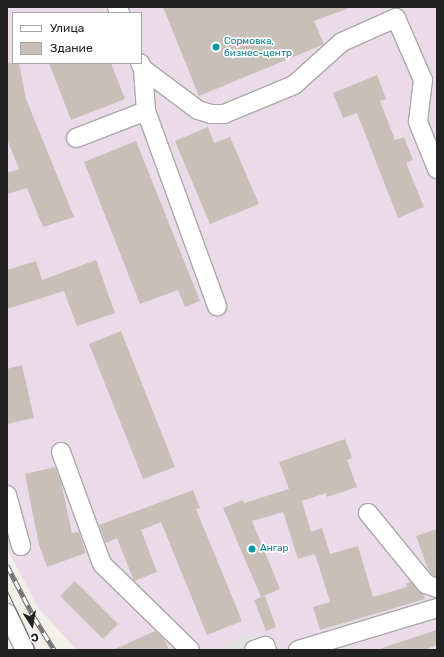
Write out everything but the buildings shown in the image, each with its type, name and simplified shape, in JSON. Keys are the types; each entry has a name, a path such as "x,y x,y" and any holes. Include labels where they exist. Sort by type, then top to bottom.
{"street":[{"path":"141,66 198,110 211,114 224,114 294,85 342,42 396,18 423,80 418,122 437,169"},
{"path":"141,66 146,111 218,306"},
{"path":"76,138 146,111"},
{"path":"61,452 102,564 190,650"},
{"path":"7,495 21,546"},
{"path":"368,513 426,584 437,588"},
{"path":"298,650 437,608"},
{"path":"7,613 25,650"},
{"path":"254,650 265,646 267,650"}],"shaded area":[{"path":"7,7 437,7 437,650 77,650 38,608 7,548"},
{"path":"250,634 258,650 217,650"}],"tram line":[{"path":"7,591 35,650"}],"railway":[{"path":"7,565 34,617 55,650"}],"place":[{"name":"Сормовка, бизнес-центр","path":"216,47"},
{"name":"Ангар","path":"252,549"}]}
